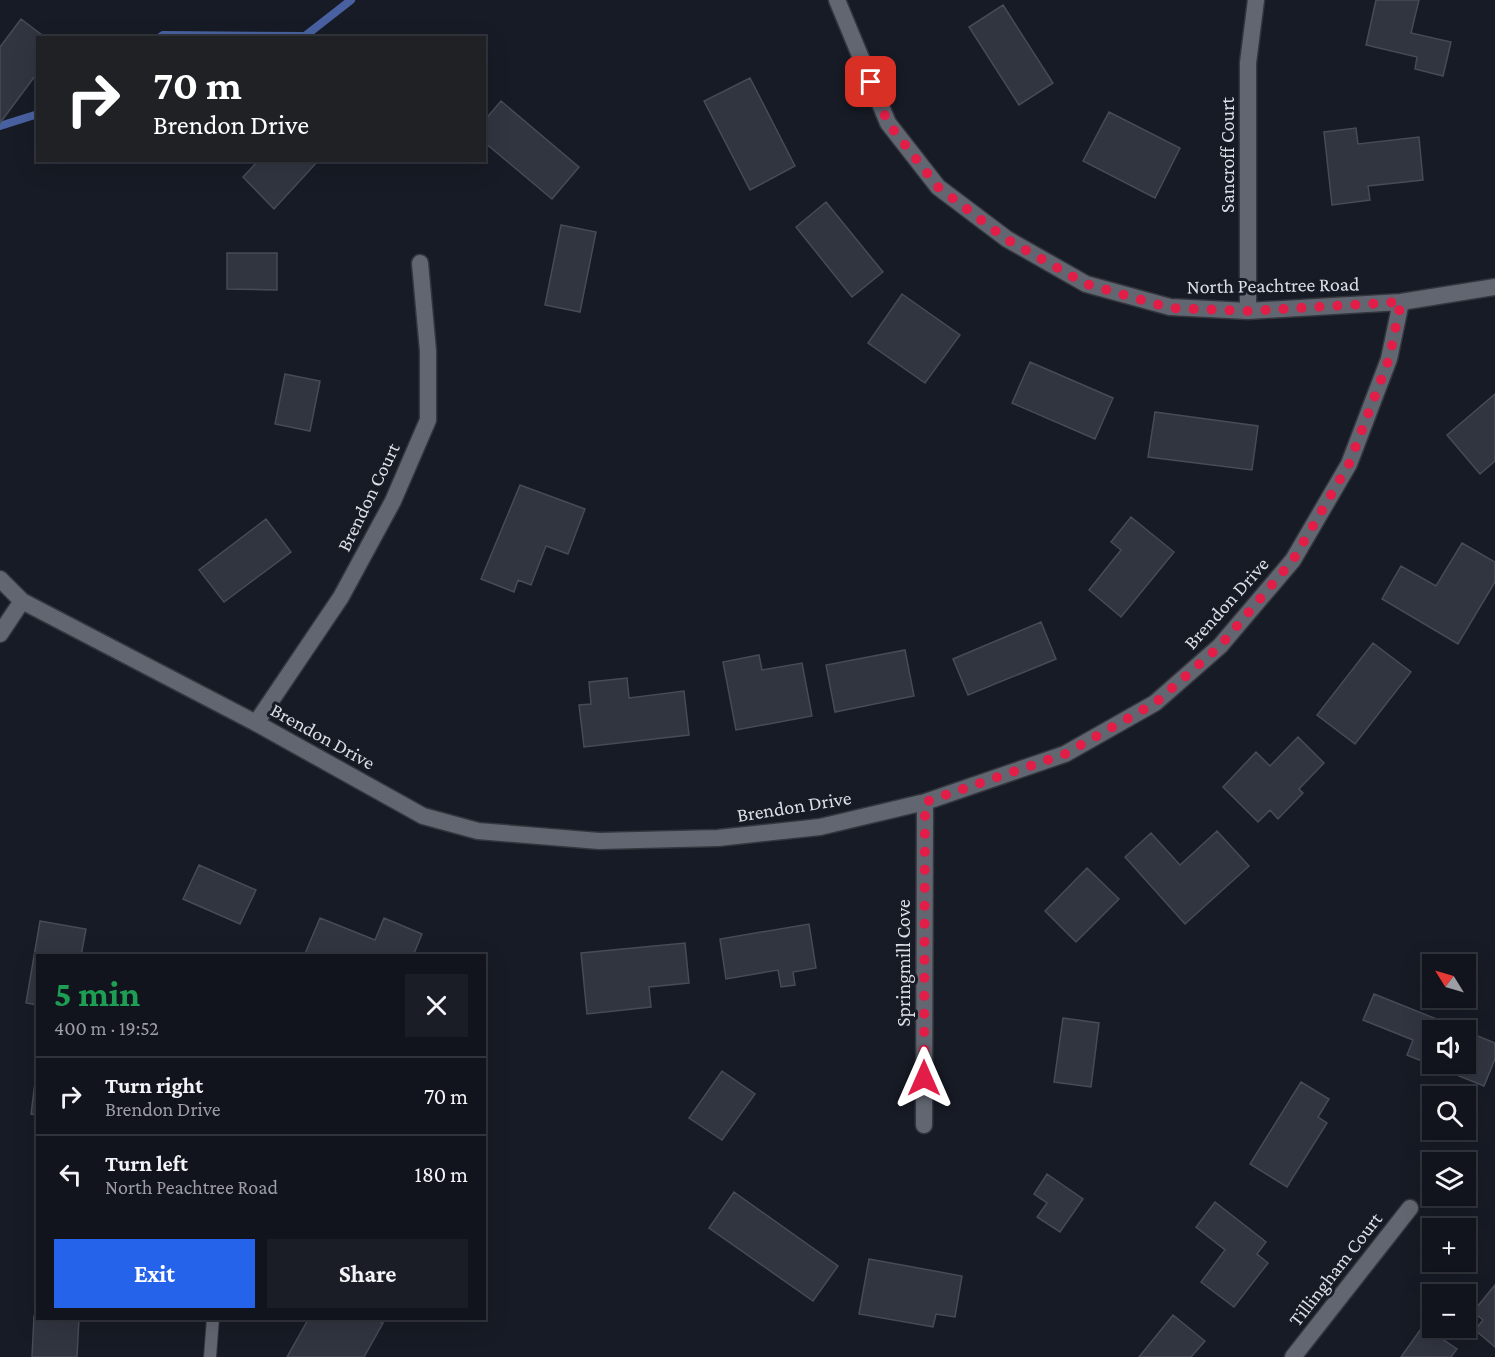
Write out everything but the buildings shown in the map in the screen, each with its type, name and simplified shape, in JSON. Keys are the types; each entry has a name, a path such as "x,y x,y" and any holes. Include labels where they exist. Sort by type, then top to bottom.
{"street":[{"name":"North Peachtree Road","path":"837,0 888,123 938,187 1006,239 1086,284 1170,308 1248,311 1401,302 1495,287"},
{"name":"Sancroff Court","path":"1248,311 1248,63 1256,0"},
{"name":"Brendon Court","path":"256,723 341,597 393,501 428,420 428,351 420,263"},
{"name":"Brendon Drive","path":"0,579 22,601 256,723 423,816 478,831 599,841 718,838 820,827 925,802 1065,754 1155,703 1220,646 1293,560 1349,464 1389,359 1401,302"},
{"path":"0,634 22,601"},
{"name":"Springmill Cove","path":"924,1125 925,802"},
{"name":"Tillingham Court","path":"1293,1357 1410,1208"}],"lane":[{"path":"210,1357 213,1320"}],"waterway":[{"path":"305,36 351,0"},
{"path":"162,36 305,36"},
{"path":"0,126 36,115"}],"route":[{"path":"871,82 888,123 938,187 1006,239 1086,284 1170,308 1248,311 1401,302 1389,359 1349,464 1293,560 1220,646 1155,703 1065,754 925,802 924,1078"}]}
